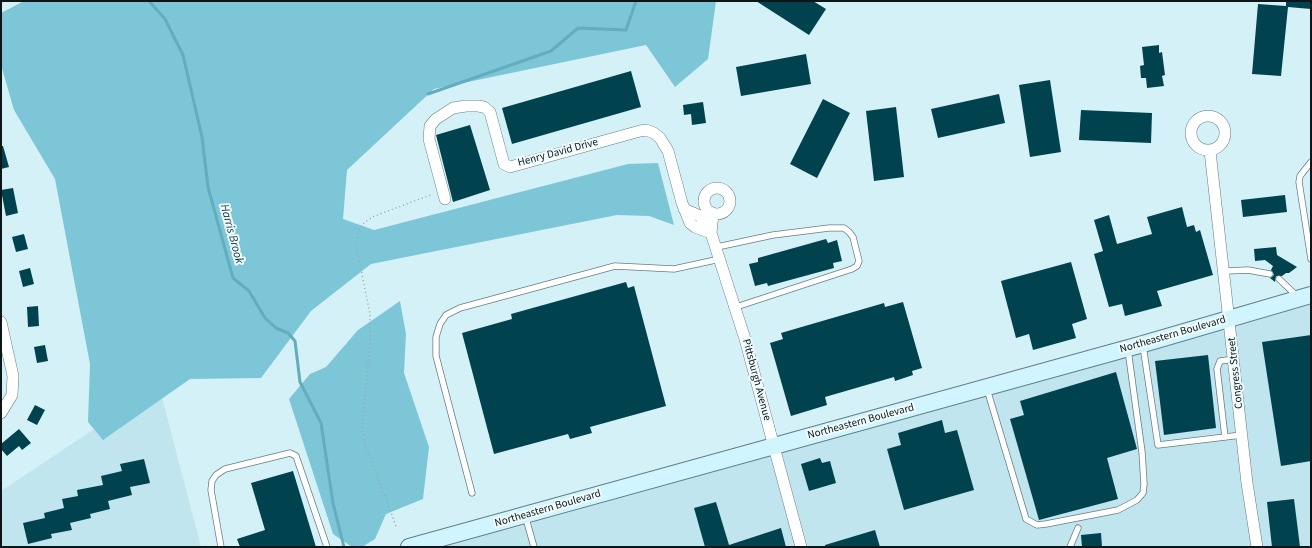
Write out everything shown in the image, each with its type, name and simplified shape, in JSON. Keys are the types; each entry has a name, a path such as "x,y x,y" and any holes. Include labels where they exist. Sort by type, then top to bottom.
{"street":[{"name":"Henry David Drive","path":"445,199 429,139 430,126 443,113 453,108 478,106 484,107 490,112 504,164 510,167 640,131 646,130 654,133 660,138 668,151 684,209 690,223 695,227 711,233"},
{"name":"Congress Street","path":"1210,151 1235,359 1242,435 1257,547"},
{"path":"711,233 713,214"},
{"name":"Pittsburgh Avenue","path":"711,233 717,246 736,307 801,547"},
{"name":"Northeastern Boulevard","path":"410,547 1143,344 1305,296"},
{"path":"1,322 13,376 12,396 1,413"}],"lane":[{"path":"1311,162 1300,176 1299,182 1311,259"},
{"path":"717,246 774,235 829,228 844,228 852,237 859,261 857,266 852,269 736,307"},
{"path":"472,493 436,356 436,337 440,324 446,315 460,308 615,266 674,269 721,258"},
{"path":"1225,271 1248,270 1270,274"},
{"path":"1279,279 1305,296"},
{"path":"1143,344 1158,445 1242,435"},
{"path":"987,387 1026,519 1037,525 1118,510 1138,500 1143,493 1144,484 1142,452 1127,348"},
{"path":"1226,437 1217,369 1220,361 1235,359"},
{"path":"220,546 211,490 212,481 216,475 225,469 290,453 296,456 327,547"},
{"path":"525,515 534,547"},
{"path":"1070,547 1078,528"}],"path":[{"path":"396,526 364,441 362,428 370,346 370,314 356,245 359,229 368,220 428,197 442,188"}],"shaded area":[{"path":"24,1 716,1 708,59 675,87 646,45 434,89 347,170 343,219 374,230 628,164 658,163 674,225 649,216 617,215 371,264 311,311 261,378 190,379 103,440 88,422 90,364 55,179 14,110 1,65 1,13"},
{"path":"400,301 406,334 404,373 429,447 423,499 386,514 375,539 362,547 352,547 333,534 289,399 310,374 326,367 358,330"},
{"path":"1311,304 1311,547 435,547 481,534 506,530"},
{"path":"159,386 201,547 1,547 1,491"}],"building":[{"path":"756,1 813,1 826,9 809,35"},
{"path":"1286,1 1311,1 1311,9 1288,7 1281,76 1252,74 1258,4 1286,6"},
{"path":"1159,45 1159,53 1162,52 1165,75 1162,76 1164,86 1147,88 1146,78 1141,78 1140,66 1144,65 1142,47"},
{"path":"806,54 811,84 741,96 736,67"},
{"path":"631,71 641,107 512,144 502,108"},
{"path":"1050,80 1061,152 1030,157 1019,85"},
{"path":"999,94 1005,123 938,138 931,109"},
{"path":"823,99 850,113 817,178 790,164"},
{"path":"703,102 706,123 692,125 691,114 684,115 683,105"},
{"path":"896,107 904,177 874,181 866,111"},
{"path":"1081,110 1152,113 1151,143 1079,140"},
{"path":"470,125 490,190 453,202 436,135"},
{"path":"1,146 3,146 9,167 1,169"},
{"path":"13,188 18,213 6,216 1,190"},
{"path":"1285,195 1287,212 1243,217 1241,200"},
{"path":"1182,207 1187,227 1194,225 1196,232 1200,230 1213,275 1157,291 1162,306 1125,316 1122,304 1109,307 1094,254 1103,251 1094,220 1109,215 1117,244 1152,234 1147,217"},
{"path":"24,234 28,249 16,252 12,237"},
{"path":"826,239 828,243 837,240 842,261 833,263 834,268 768,286 767,283 755,286 749,264 758,262 758,258"},
{"path":"1276,247 1277,255 1297,267 1282,276 1276,276 1275,282 1270,278 1274,275 1271,270 1273,266 1265,260 1255,261 1254,249"},
{"path":"1071,262 1087,319 1072,324 1076,338 1033,350 1029,334 1016,338 1001,281"},
{"path":"30,268 34,284 23,287 19,271"},
{"path":"626,282 628,288 634,286 666,406 590,427 592,433 570,439 568,434 494,454 462,333 512,319 511,314"},
{"path":"903,302 922,368 912,371 913,375 895,381 894,377 825,397 827,405 791,416 770,343 783,339 781,333 884,303 885,307"},
{"path":"38,306 39,326 28,327 27,307"},
{"path":"1311,335 1311,461 1281,466 1262,342"},
{"path":"45,345 48,361 37,363 34,347"},
{"path":"1208,355 1216,428 1164,435 1155,361"},
{"path":"1116,372 1137,449 1107,458 1118,499 1039,520 1010,419 1024,415 1020,401"},
{"path":"35,405 45,410 37,425 27,420"},
{"path":"942,420 945,433 957,430 974,490 904,510 887,449 901,445 898,433"},
{"path":"19,429 31,443 22,450 19,446 7,456 1,449 1,444"},
{"path":"820,458 822,463 830,461 836,483 809,491 801,464"},
{"path":"144,459 150,483 130,487 132,495 108,501 110,509 90,514 91,518 70,523 72,530 51,534 52,538 28,544 23,523 45,518 44,513 64,508 62,499 78,496 77,490 103,485 101,476 122,471 120,464"},
{"path":"293,471 316,547 240,547 237,539 265,530 251,483"},
{"path":"1294,499 1300,547 1272,547 1267,502"},
{"path":"716,502 729,545 781,528 786,547 705,547 694,508"},
{"path":"875,530 880,547 825,547 825,545"},
{"path":"1101,533 1102,547 1082,547 1081,535"}],"waterway":[{"name":"Harris Brook","path":"149,1 165,19 183,55 202,137 208,187 233,278 249,291 265,318 276,328 288,333 295,341 300,382 321,423 333,503 344,547"},
{"path":"428,94 551,51 578,28 626,30 636,1"}]}
